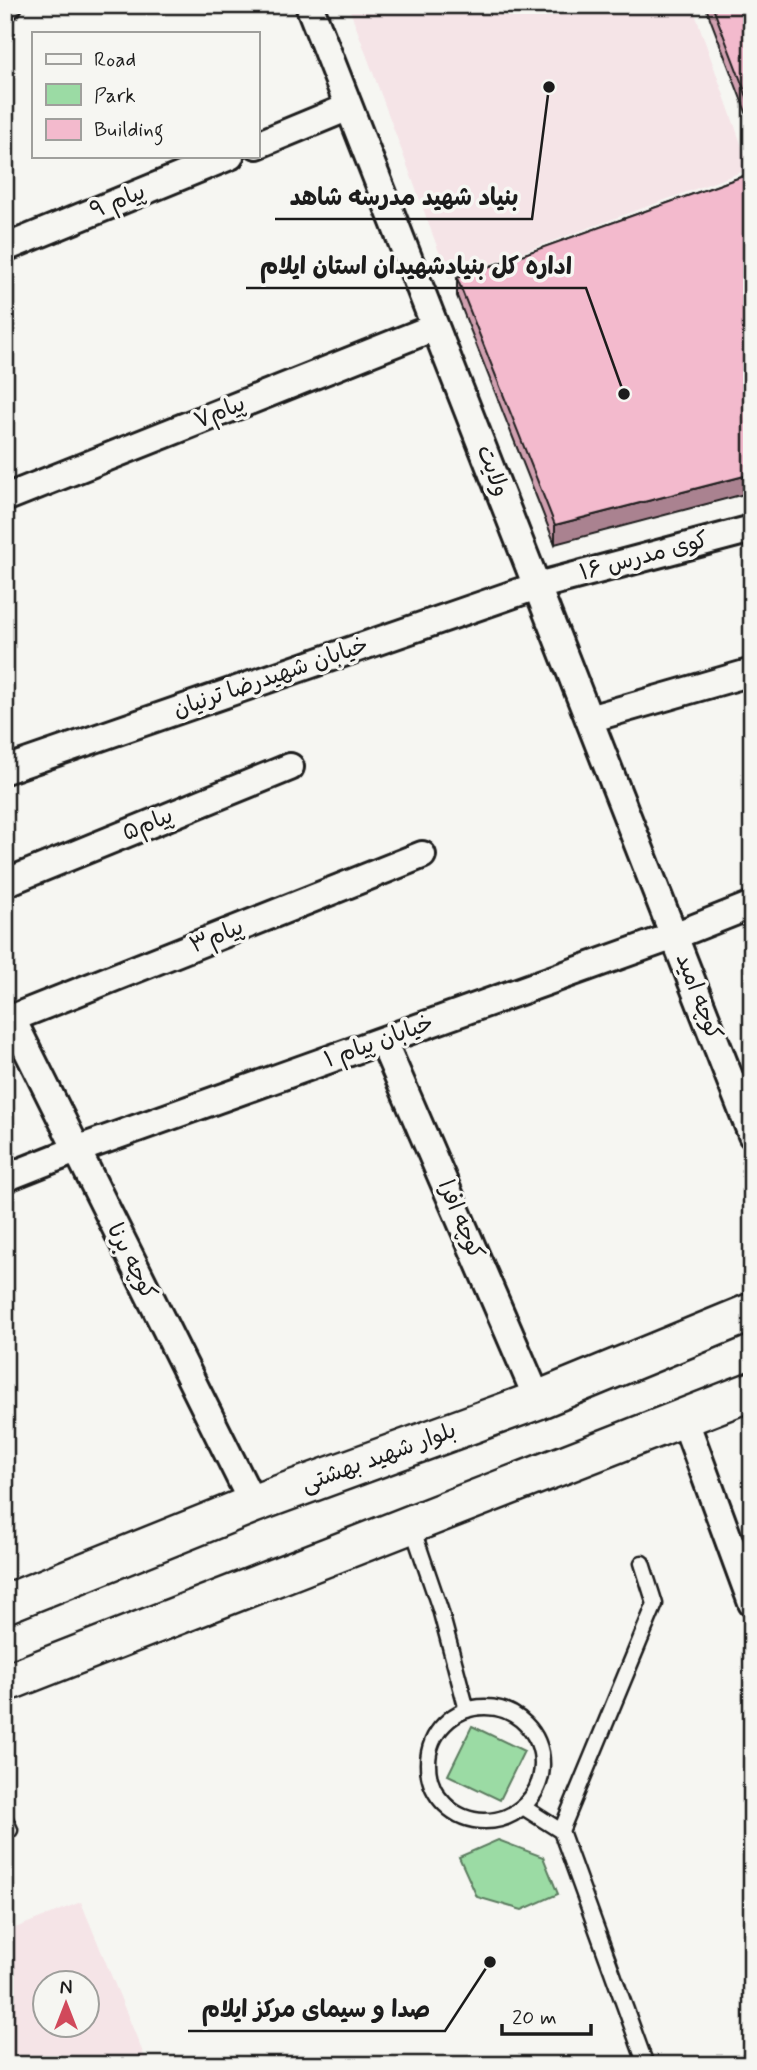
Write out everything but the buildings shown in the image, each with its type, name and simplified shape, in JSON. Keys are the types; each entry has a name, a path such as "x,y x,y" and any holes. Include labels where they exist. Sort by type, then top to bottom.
{"main road":[{"name":"بلوار شهید بهشتی","path":"5,1604 253,1504 538,1400 752,1312"},
{"path":"5,1683 752,1391"}],"street":[{"name":"ولایت","path":"309,5 674,936"},
{"path":"259,144 349,107"},
{"name":"پیام ۹","path":"5,248 225,158"},
{"name":"پیام۷","path":"5,498 435,327"},
{"name":"کوی مدرس ۱۶","path":"537,586 752,529"},
{"name":"خیابان شهیدرضا ترنیان","path":"5,770 537,586"},
{"path":"589,719 752,672"},
{"name":"پیام۵","path":"5,883 290,767"},
{"name":"پیام۳","path":"8,1020 422,855"},
{"name":"خیابان پیام ۱","path":"5,1178 76,1150 674,936 752,905"},
{"name":"کوچه امید","path":"674,936 752,1135"},
{"name":"کوچه برنا","path":"8,1020 253,1504"},
{"name":"کوچه افرا","path":"383,1041 538,1400"},
{"path":"684,1418 752,1603"}],"lane":[{"path":"410,1523 440,1609 467,1710"},
{"path":"561,1831 655,1604 642,1563"},
{"path":"486,1706 506,1710 523,1720 536,1735 542,1754 542,1773 536,1791 523,1807 507,1817 487,1821 453,1811 440,1798 431,1782 428,1765 430,1747 438,1731 451,1718 467,1710 486,1706"},
{"path":"523,1807 561,1831 646,2065"},
{"path":"5,1819 10,1830 5,1832"}],"shaded area":[{"path":"348,5 692,5 750,169 449,279"},
{"path":"81,1902 148,2065 5,2065 5,1932"}],"green space":[{"path":"472,1726 524,1751 500,1800 448,1775"},
{"path":"498,1840 543,1857 558,1894 522,1910 477,1897 459,1857"}],"place":[{"name":"بنیاد شهید مدرسه شاهد","path":"549,87"},
{"name":"اداره کل بنیادشهیدان استان ایلام","path":"624,394"},
{"name":"صدا و سیمای مرکز ایلام","path":"490,1962"}]}
